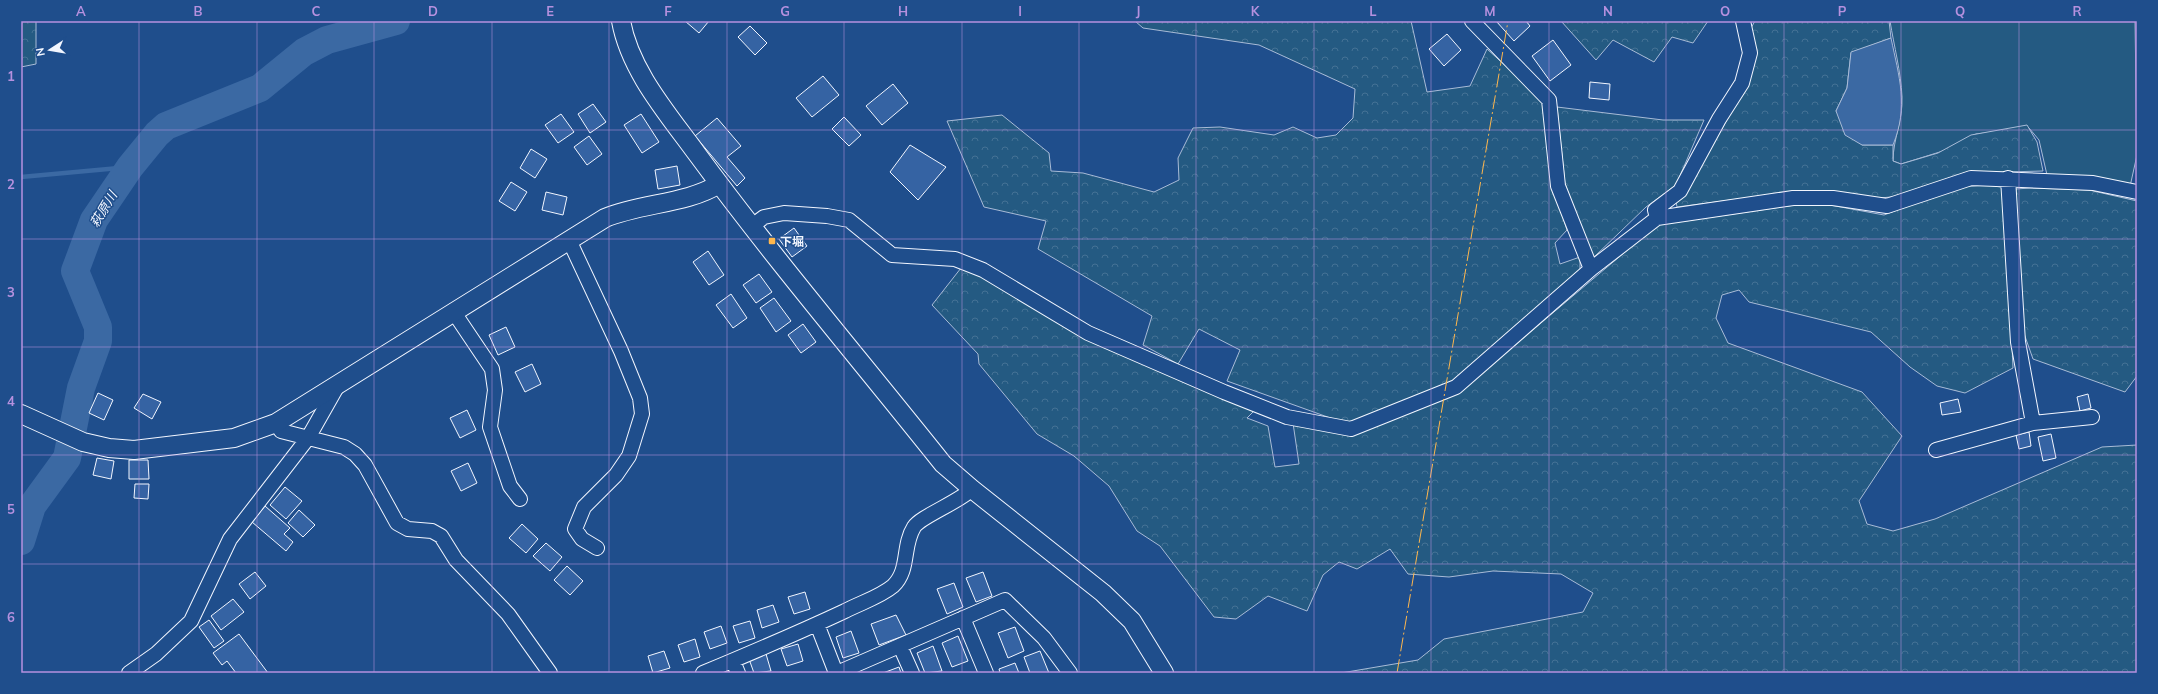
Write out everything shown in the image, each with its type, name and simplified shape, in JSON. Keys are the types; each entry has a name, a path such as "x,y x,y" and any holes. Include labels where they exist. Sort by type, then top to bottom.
{"street":[{"path":"1472,21 1549,100 1558,186 1591,270"},
{"path":"1658,218 1655,210 1680,191 1719,119 1742,83 1750,53 1745,22"},
{"path":"626,24 624,36 642,74 661,104 719,184 943,464 972,489 1104,593 1132,621 1164,673"},
{"path":"752,226 764,217 784,213 827,216 849,220 892,255 955,259 982,270 1088,334 1287,417 1351,429 1456,387 1591,270 1658,218 1793,198 1833,198 1887,206 1971,178 2008,178 2093,183 2137,192"},
{"path":"2008,178 2018,342 2033,423"},
{"path":"21,414 60,433 83,442 109,448 134,450 234,438 276,423 453,311 605,218 625,210 706,192 719,184"},
{"path":"569,240 621,351 640,398 642,414 629,456 616,475 584,507 576,529 582,540 597,548"},
{"path":"453,311 492,369 495,390 490,427 510,486 520,499"},
{"path":"129,673 156,654 191,621 230,539 308,438 340,383"},
{"path":"1936,450 2033,423 2092,417"},
{"path":"276,423 281,431 344,447 355,454 364,465 397,523 408,529 432,531 441,536 456,560 508,614 550,673"},
{"path":"703,673 735,667 816,624 880,594 894,585 905,567 907,541 915,525 964,497 972,489"},
{"path":"816,624 837,673 1005,600 1044,638 1070,673"},
{"path":"963,618 986,673"},
{"path":"900,646 912,673"}],"green space":[{"path":"21,21 36,21 36,64 21,67"},
{"path":"1135,21 1411,21 1427,92 1470,86 1487,49 1545,101 1554,189 1567,230 1555,243 1560,264 1580,257 1580,277 1453,383 1350,425 1227,381 1240,350 1199,329 1178,364 1143,345 1152,316 1038,249 1046,221 984,207 947,121 1002,115 1049,153 1051,171 1083,173 1154,192 1179,180 1178,158 1193,128 1220,127 1274,135 1293,127 1317,138 1336,135 1353,118 1355,89 1259,45 1143,28"},
{"path":"1561,21 1708,21 1693,43 1672,37 1654,62 1613,40 1596,60"},
{"path":"1755,21 1889,21 1891,38 1851,53 1847,88 1836,111 1862,145 1893,145 1893,161 1901,164 1938,153 1971,135 2027,125 2037,142 2043,171 1968,173 1901,196 1880,198 1784,193 1677,207 1676,201 1691,184 1747,84 1751,28"},
{"path":"1890,21 2135,21 2137,155 2129,191 2047,175 2039,140 2029,128 1976,134 1943,151 1901,164 1893,161 1893,153 1901,114 1902,97 1899,69"},
{"path":"1557,107 1663,120 1704,120 1676,185 1646,207 1593,258 1565,184"},
{"path":"1988,185 2001,187 2006,207 2013,368 1965,393 1937,386 1910,367 1871,332 1749,302 1739,290 1722,295 1716,318 1728,343 1862,392 1902,436 1859,501 1867,524 1893,531 1935,519 2102,447 2137,445 2137,673 1341,673 1418,660 1444,639 1583,612 1593,593 1561,574 1493,571 1449,577 1408,574 1390,549 1357,569 1339,562 1323,575 1307,611 1268,596 1236,619 1214,617 1160,546 1137,531 1109,486 1074,456 1037,434 979,364 978,354 932,305 961,268 986,278 1073,332 1254,411 1247,418 1268,426 1275,467 1299,464 1293,423 1350,435 1459,392 1657,225 1802,204 1830,205 1884,215 1958,187"},
{"path":"2016,189 2089,190 2137,201 2137,376 2125,392 2033,359 2021,325 2014,210"}],"shaded area":[{"path":"1891,38 1897,66 1902,104 1898,131 1893,145 1862,145 1845,135 1836,111 1847,88 1851,52"}],"building":[{"path":"685,21 709,21 699,33"},
{"path":"1496,21 1526,21 1530,26 1514,41"},
{"path":"750,26 767,43 755,55 738,37"},
{"path":"1447,34 1461,50 1444,66 1429,49"},
{"path":"1553,40 1571,65 1550,81 1532,56"},
{"path":"823,76 839,95 812,117 796,98"},
{"path":"1590,82 1610,84 1609,100 1589,98"},
{"path":"893,84 908,103 882,125 866,106"},
{"path":"593,104 606,122 590,133 578,114"},
{"path":"561,114 574,132 558,143 545,125"},
{"path":"641,114 659,142 642,153 624,125"},
{"path":"844,117 861,135 849,146 832,129"},
{"path":"717,118 741,146 727,157 745,178 737,186 695,136"},
{"path":"589,136 602,154 587,165 574,147"},
{"path":"910,145 946,167 918,200 890,172"},
{"path":"531,149 547,159 535,178 520,168"},
{"path":"677,166 680,185 658,189 655,170"},
{"path":"511,182 527,192 515,211 499,201"},
{"path":"546,192 567,197 563,215 542,210"},
{"path":"794,228 807,246 792,257 779,239"},
{"path":"708,251 724,275 709,285 693,262"},
{"path":"759,274 772,292 756,303 743,285"},
{"path":"731,294 747,318 733,328 716,305"},
{"path":"774,298 791,321 776,332 760,308"},
{"path":"803,324 816,342 801,353 788,335"},
{"path":"506,327 515,347 498,355 489,335"},
{"path":"532,364 541,384 525,392 515,372"},
{"path":"98,393 113,400 104,420 89,413"},
{"path":"143,394 161,402 152,419 134,408"},
{"path":"2088,394 2091,408 2080,411 2077,397"},
{"path":"1958,399 1961,412 1942,415 1940,403"},
{"path":"467,410 476,430 460,438 450,418"},
{"path":"2029,432 2031,446 2019,449 2016,435"},
{"path":"2051,434 2056,458 2043,461 2038,437"},
{"path":"97,458 114,461 111,479 93,475"},
{"path":"129,460 148,460 149,479 129,479"},
{"path":"468,463 477,483 461,491 451,471"},
{"path":"135,484 149,484 148,499 134,498"},
{"path":"285,487 302,501 286,519 270,505"},
{"path":"265,506 290,528 284,534 293,542 286,551 252,522"},
{"path":"299,510 315,525 303,537 288,523"},
{"path":"522,524 538,539 526,553 509,538"},
{"path":"546,543 562,557 550,571 533,556"},
{"path":"567,566 583,581 570,595 554,580"},
{"path":"255,572 266,586 250,599 239,584"},
{"path":"983,572 992,596 976,602 966,578"},
{"path":"954,583 963,607 947,614 937,589"},
{"path":"805,592 810,609 794,614 788,597"},
{"path":"233,599 244,612 221,630 211,616"},
{"path":"773,605 779,622 762,628 757,610"},
{"path":"896,615 906,635 879,645 871,624"},
{"path":"209,620 224,641 214,648 199,627"},
{"path":"750,621 755,638 739,643 733,626"},
{"path":"721,626 727,643 710,649 704,632"},
{"path":"1015,627 1024,651 1008,658 998,633"},
{"path":"851,631 859,653 843,658 836,637"},
{"path":"239,634 268,673 236,673 227,661 222,665 213,653"},
{"path":"958,636 968,661 952,667 942,643"},
{"path":"695,639 700,657 684,662 678,645"},
{"path":"798,644 803,661 787,666 781,649"},
{"path":"933,646 942,671 925,673 917,653"},
{"path":"664,651 670,668 653,673 648,656"},
{"path":"1040,651 1049,673 1030,673 1024,657"},
{"path":"766,654 771,671 754,673 749,659"},
{"path":"1015,663 1019,673 1000,673 999,669"},
{"path":"899,667 901,673 883,673"}],"waterway":[{"name":"萩原川","path":"21,541 32,506 67,458 81,388 98,341 98,327 75,271 94,220 130,167 157,134 166,126 260,88 304,52 327,40 396,21"},
{"path":"21,177 130,167"}],"power":[{"path":"1397,673 1508,21"}],"place":[{"name":"下堀","path":"772,241"}]}
